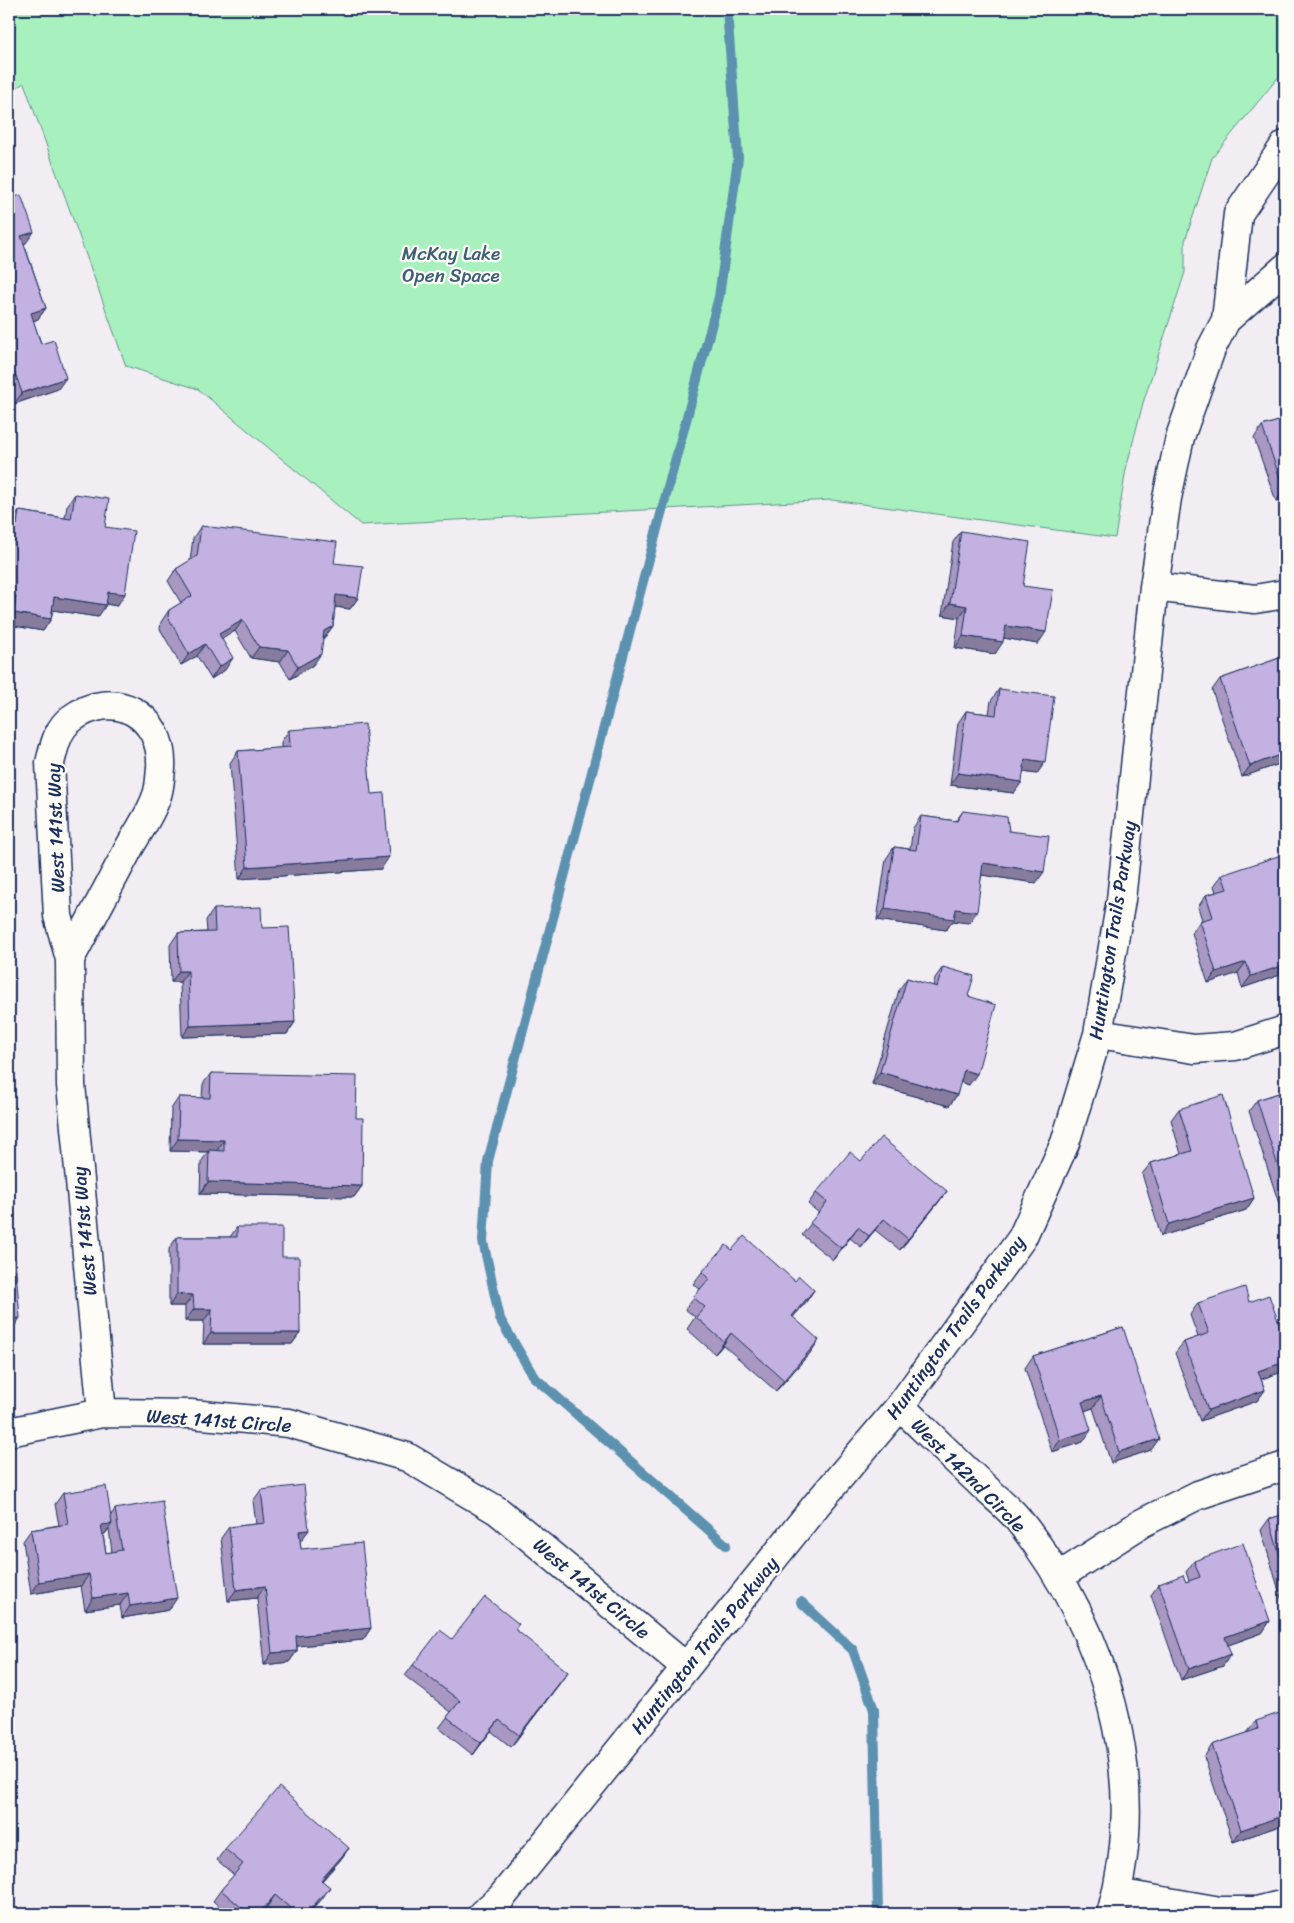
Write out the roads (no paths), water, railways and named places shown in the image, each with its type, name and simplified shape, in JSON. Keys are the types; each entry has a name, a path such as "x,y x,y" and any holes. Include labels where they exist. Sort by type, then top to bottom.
{"street":[{"name":"Huntington Trails Parkway","path":"492,1909 817,1504 900,1406 1022,1238 1065,1143 1098,1034 1120,900 1154,587 1166,498 1180,437 1211,349 1226,320 1238,214 1285,145"},
{"name":"Huntington Trails Parkway","path":"1226,320 1285,268"},
{"path":"1154,587 1255,599 1285,594"},
{"name":"West 141st Way","path":"70,959 156,798 161,765 157,743 151,726 138,713 127,707 100,705 70,719 56,739 50,763 58,916 70,959 71,1085 102,1413"},
{"path":"1098,1034 1194,1049 1235,1046 1285,1030"},
{"name":"West 142nd Circle","path":"900,1406 1016,1517 1058,1577 1085,1626 1106,1681 1122,1747 1126,1833 1114,1904"},
{"name":"West 141st Circle","path":"9,1432 102,1413 191,1414 289,1422 407,1458 498,1511 686,1667"},
{"path":"1058,1577 1142,1523 1198,1495 1285,1466"},
{"path":"1114,1904 1220,1911 1256,1911 1285,1904"}],"waterway":[{"path":"726,1545 534,1377 500,1319 483,1241 488,1161 719,297 738,158 727,9"},
{"path":"801,1602 853,1650 874,1710 878,1914"}],"park label":[{"name":"McKay Lake Open Space","path":"451,264"}]}
